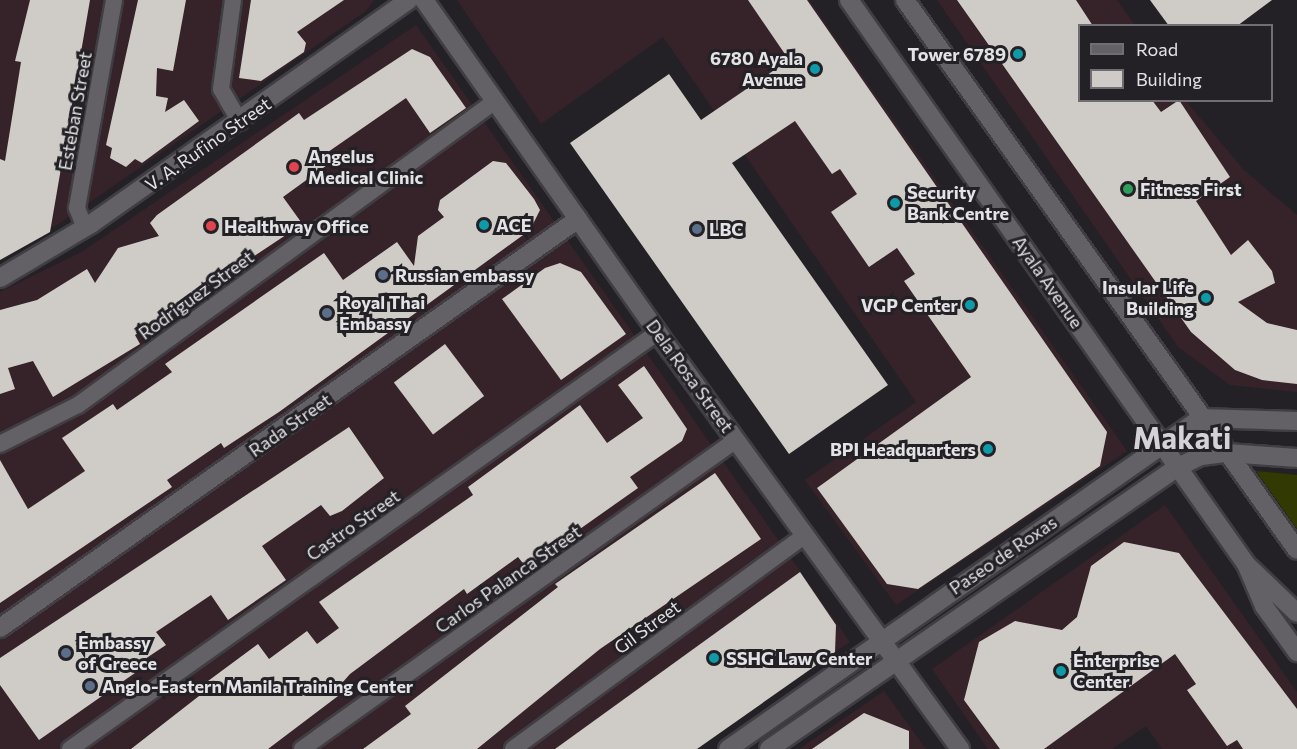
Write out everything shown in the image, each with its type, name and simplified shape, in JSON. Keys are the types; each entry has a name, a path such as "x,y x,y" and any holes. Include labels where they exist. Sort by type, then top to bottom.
{"main road":[{"name":"V. A. Rufino Street","path":"0,278 85,228 240,122 409,0"},
{"name":"Dela Rosa Street","path":"424,0 658,332 960,749"},
{"name":"Ayala Avenue","path":"849,0 1246,564 1297,613"},
{"path":"904,0 1297,550"},
{"name":"Rada Street","path":"0,628 578,219"},
{"name":"Paseo de Roxas","path":"728,749 1201,418"},
{"path":"1201,418 1297,421"},
{"name":"Paseo de Roxas","path":"769,749 1178,467 1201,456 1227,453 1297,458"},
{"name":"Ayala Avenue","path":"1246,564 1264,606 1297,652"}],"street":[{"name":"Esteban Street","path":"85,228 77,208 114,0"},
{"path":"233,0 221,89 240,122"},
{"name":"Rodriguez Street","path":"0,444 78,405 494,102"},
{"name":"Castro Street","path":"70,749 658,332"},
{"name":"Carlos Palanca Street","path":"302,749 736,440"},
{"name":"Gil Street","path":"513,749 804,536"}],"shaded area":[{"path":"0,0 374,0 366,11 57,225 0,251"},
{"path":"457,0 809,0 1127,451 896,605 805,480 916,402 663,37 541,124"},
{"path":"937,0 1117,0 1134,24 1078,24 1078,102 1187,102 1243,169 1297,215 1297,392 1230,385 1178,347"},
{"path":"416,25 850,642 688,749 0,749 0,292 83,251"},
{"path":"1165,505 1297,692 1297,749 1162,749 1146,726 1112,749 988,749 932,669"},
{"path":"884,691 926,749 799,749"}],"green space":[{"path":"1256,471 1297,475 1297,529"}],"building":[{"path":"30,0 90,0 50,232 0,260 0,159 5,161 21,62 15,61"},
{"path":"138,0 186,0 173,71 157,68 156,96 168,98 165,112 184,100 199,121 142,163 135,159 126,167 110,158 112,148 106,145"},
{"path":"251,0 344,0 297,32 306,43 304,52 261,81 239,78"},
{"path":"748,0 807,0 1107,432 1100,466 918,589 887,584 817,488 971,377 904,281 915,274 897,248 869,267 831,212 857,194 840,169 832,174 795,121 732,163 888,385 789,454 570,143 669,74 701,120 789,60"},
{"path":"957,0 1076,0 1092,24 1078,24 1078,102 1154,102 1161,112 1176,102 1180,102 1230,177 1196,201 1231,255 1248,240 1272,271 1275,283 1238,302 1267,323 1297,330 1297,384 1262,380 1235,370 1191,332"},
{"path":"1150,0 1272,0 1240,24 1168,24"},
{"path":"412,49 430,57 466,108 430,133 406,98 328,152 334,160 283,197 301,222 298,227 135,335 140,344 53,397 33,361 8,368 15,389 0,394 0,310 37,300 87,269 95,283 118,248 159,236 150,223 157,215 299,113 304,120"},
{"path":"493,161 506,163 540,210 530,230 279,412 224,448 221,443 167,480 172,487 0,603 0,460 28,509 85,471 62,438 113,404 117,410 172,372 165,364 324,253 343,280 397,242 414,266 418,236 444,217 438,210 440,200"},
{"path":"560,263 581,272 626,334 561,380 502,299 545,268"},
{"path":"445,344 484,396 433,434 394,383"},
{"path":"644,366 687,429 682,441 630,477 638,488 526,567 518,557 467,594 464,589 350,674 342,683 346,690 268,749 131,749 208,689 204,684 258,644 269,659 307,631 317,644 339,628 319,602 473,495 468,487 580,405 607,443 643,418 618,385"},
{"path":"349,427 384,478 342,511 330,516 321,505 262,546 286,580 228,620 211,595 156,632 166,645 142,661 145,666 39,740 0,685 0,658"},
{"path":"715,473 761,539 600,649 477,749 363,749 411,714 405,706 558,587 555,584"},
{"name":"Enterprise Center","path":"1124,542 1179,553 1297,709 1297,749 1243,749 1237,740 1227,746 1187,690 1196,684 1175,654 1044,749 1000,749 964,700 979,642 1015,621 1062,630 1077,617 1091,566"},
{"path":"800,572 836,625 835,652 697,749 555,749"},
{"path":"864,713 909,731 909,749 812,749"}],"place":[{"name":"Tower 6789","path":"1018,54"},
{"name":"6780 Ayala Avenue","path":"815,69"},
{"name":"Angelus Medical Clinic","path":"294,167"},
{"name":"Fitness First","path":"1128,189"},
{"name":"Security Bank Centre","path":"895,203"},
{"name":"ACE","path":"484,225"},
{"name":"Healthway Office","path":"211,226"},
{"name":"LBC","path":"697,229"},
{"name":"Russian embassy","path":"383,275"},
{"name":"Insular Life Building","path":"1206,298"},
{"name":"VGP Center","path":"970,305"},
{"name":"Royal Thai Embassy","path":"327,313"},
{"name":"BPI Headquarters","path":"988,449"},
{"name":"Embassy of Greece","path":"66,653"},
{"name":"SSHG Law Center","path":"714,658"},
{"name":"Enterprise Center","path":"1061,671"},
{"name":"Anglo-Eastern Manila Training Center","path":"90,686"}],"district":[{"name":"Makati","path":"1182,437"}]}
